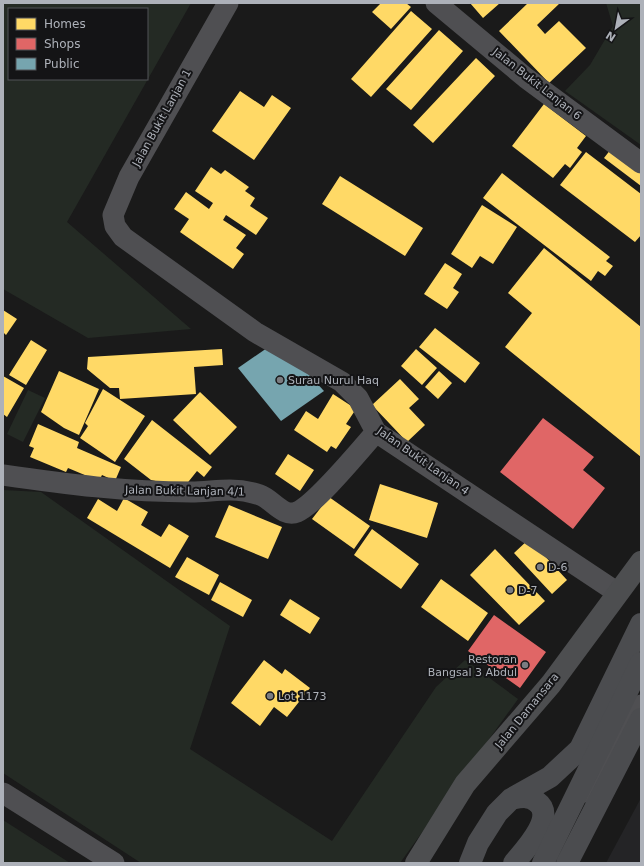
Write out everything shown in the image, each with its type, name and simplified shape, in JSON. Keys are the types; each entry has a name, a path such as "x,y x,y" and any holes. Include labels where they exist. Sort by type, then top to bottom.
{"highway":[{"path":"470,863 478,843 493,819 511,799 550,777 580,749 641,624"},
{"path":"543,863 641,663"},
{"path":"567,863 641,719"},
{"path":"511,799 523,796 533,798 542,805 544,815 535,836 515,863"}],"street":[{"name":"Jalan Bukit Lanjan 1","path":"123,237 115,226 113,215 129,177 228,3"},
{"name":"Jalan Bukit Lanjan 6","path":"436,3 526,78 641,163"},
{"name":"Jalan Bukit Lanjan 4","path":"123,237 255,332 342,382 358,398 376,432 618,593"},
{"name":"Jalan Bukit Lanjan 4/1","path":"3,475 103,489 191,492 230,490 262,496 287,513 296,512 307,505 323,490 376,432"},
{"name":"Jalan Damansara","path":"416,863 465,784 550,684 641,562"},
{"path":"515,863 571,811 595,780 641,705"},
{"path":"3,793 114,863"}],"shaded area":[{"path":"3,3 191,3 148,79 148,8 8,8 8,80 147,80 67,222 191,329 88,338 3,289"},
{"path":"606,3 641,3 641,145 565,91 590,65 613,26"},
{"path":"28,390 45,398 23,442 7,434"},
{"path":"3,490 41,492 230,626 190,749 332,841 436,687 465,660 518,699 400,863 141,863 3,773"},
{"path":"641,798 641,863 606,863"},
{"path":"3,820 70,863 3,863"}],"building: Homes":[{"path":"381,3 406,3 411,7 391,29 372,12"},
{"path":"470,3 500,3 483,18"},
{"path":"528,3 560,3 537,25 545,34 559,21 586,48 549,83 499,31"},
{"path":"411,11 432,29 371,97 351,79"},
{"path":"439,30 463,51 411,110 386,89"},
{"path":"476,58 495,76 433,143 413,125"},
{"path":"240,91 264,107 272,95 291,108 254,160 212,131"},
{"path":"544,104 586,136 577,148 582,152 570,168 565,164 553,178 512,146"},
{"path":"611,149 641,172 641,186 604,158"},
{"path":"586,152 641,194 641,235 635,242 560,185"},
{"path":"211,167 221,174 225,170 249,187 245,191 255,198 250,206 268,218 256,235 226,215 223,220 246,235 236,248 244,254 233,269 180,232 189,219 174,209 186,192 209,209 213,203 195,191"},
{"path":"502,173 610,257 606,261 613,266 605,276 598,271 591,281 483,198"},
{"path":"340,176 423,228 405,256 322,204"},
{"path":"482,205 517,227 493,264 480,256 472,268 451,254"},
{"path":"544,248 641,327 641,457 505,347 532,313 508,293"},
{"path":"445,263 462,274 453,288 459,292 447,309 424,294"},
{"path":"3,310 17,319 6,335 3,332"},
{"path":"435,328 480,363 465,383 419,347"},
{"path":"31,340 47,350 26,385 9,375"},
{"path":"222,349 223,365 194,367 196,394 120,399 119,388 110,388 87,369 88,357"},
{"path":"416,349 437,368 422,385 401,366"},
{"path":"59,371 99,389 79,435 64,428 41,412"},
{"path":"439,371 452,383 438,399 425,387"},
{"path":"3,376 24,388 7,417 3,414"},
{"path":"400,379 419,399 409,408 425,425 407,442 372,405"},
{"path":"103,389 145,416 115,462 80,438 88,426 85,423"},
{"path":"200,392 237,427 210,455 173,420"},
{"path":"333,394 356,409 346,424 351,427 336,449 331,446 327,452 294,430 306,411 318,419"},
{"path":"152,420 212,467 204,477 197,471 185,486 151,480 124,459"},
{"path":"38,424 79,442 77,448 121,467 115,481 102,475 99,481 68,468 66,472 30,457 34,448 29,446"},
{"path":"288,454 314,470 300,491 275,474"},
{"path":"380,484 438,503 427,538 369,520"},
{"path":"329,497 370,526 354,549 312,519"},
{"path":"124,498 148,512 141,525 161,537 169,524 189,536 170,568 87,518 98,499 117,511"},
{"path":"229,505 282,527 268,559 215,537"},
{"path":"372,529 419,564 401,589 354,555"},
{"name":"D-6","path":"529,539 567,580 552,594 514,553"},
{"name":"D-7","path":"495,549 545,601 519,625 470,575"},
{"path":"187,557 219,575 209,595 175,577"},
{"path":"441,579 488,613 468,641 421,607"},
{"path":"220,582 252,600 243,617 211,600"},
{"path":"290,599 320,618 310,634 280,615"},
{"name":"Lot 1173","path":"264,660 282,674 285,669 310,688 287,717 274,707 260,726 231,703"}],"building: Shops":[{"path":"543,418 594,457 583,470 605,488 573,529 500,472"},
{"path":"494,615 546,652 520,688 468,651"}],"building: Public":[{"name":"Surau Nurul Haq","path":"267,348 299,364 324,391 281,421 238,368"}],"place":[{"name":"Surau Nurul Haq","path":"280,380"},
{"name":"D-6","path":"540,567"},
{"name":"D-7","path":"510,590"},
{"name":"Restoran Bangsal 3 Abdul","path":"525,665"},
{"name":"Lot 1173","path":"270,696"}]}
